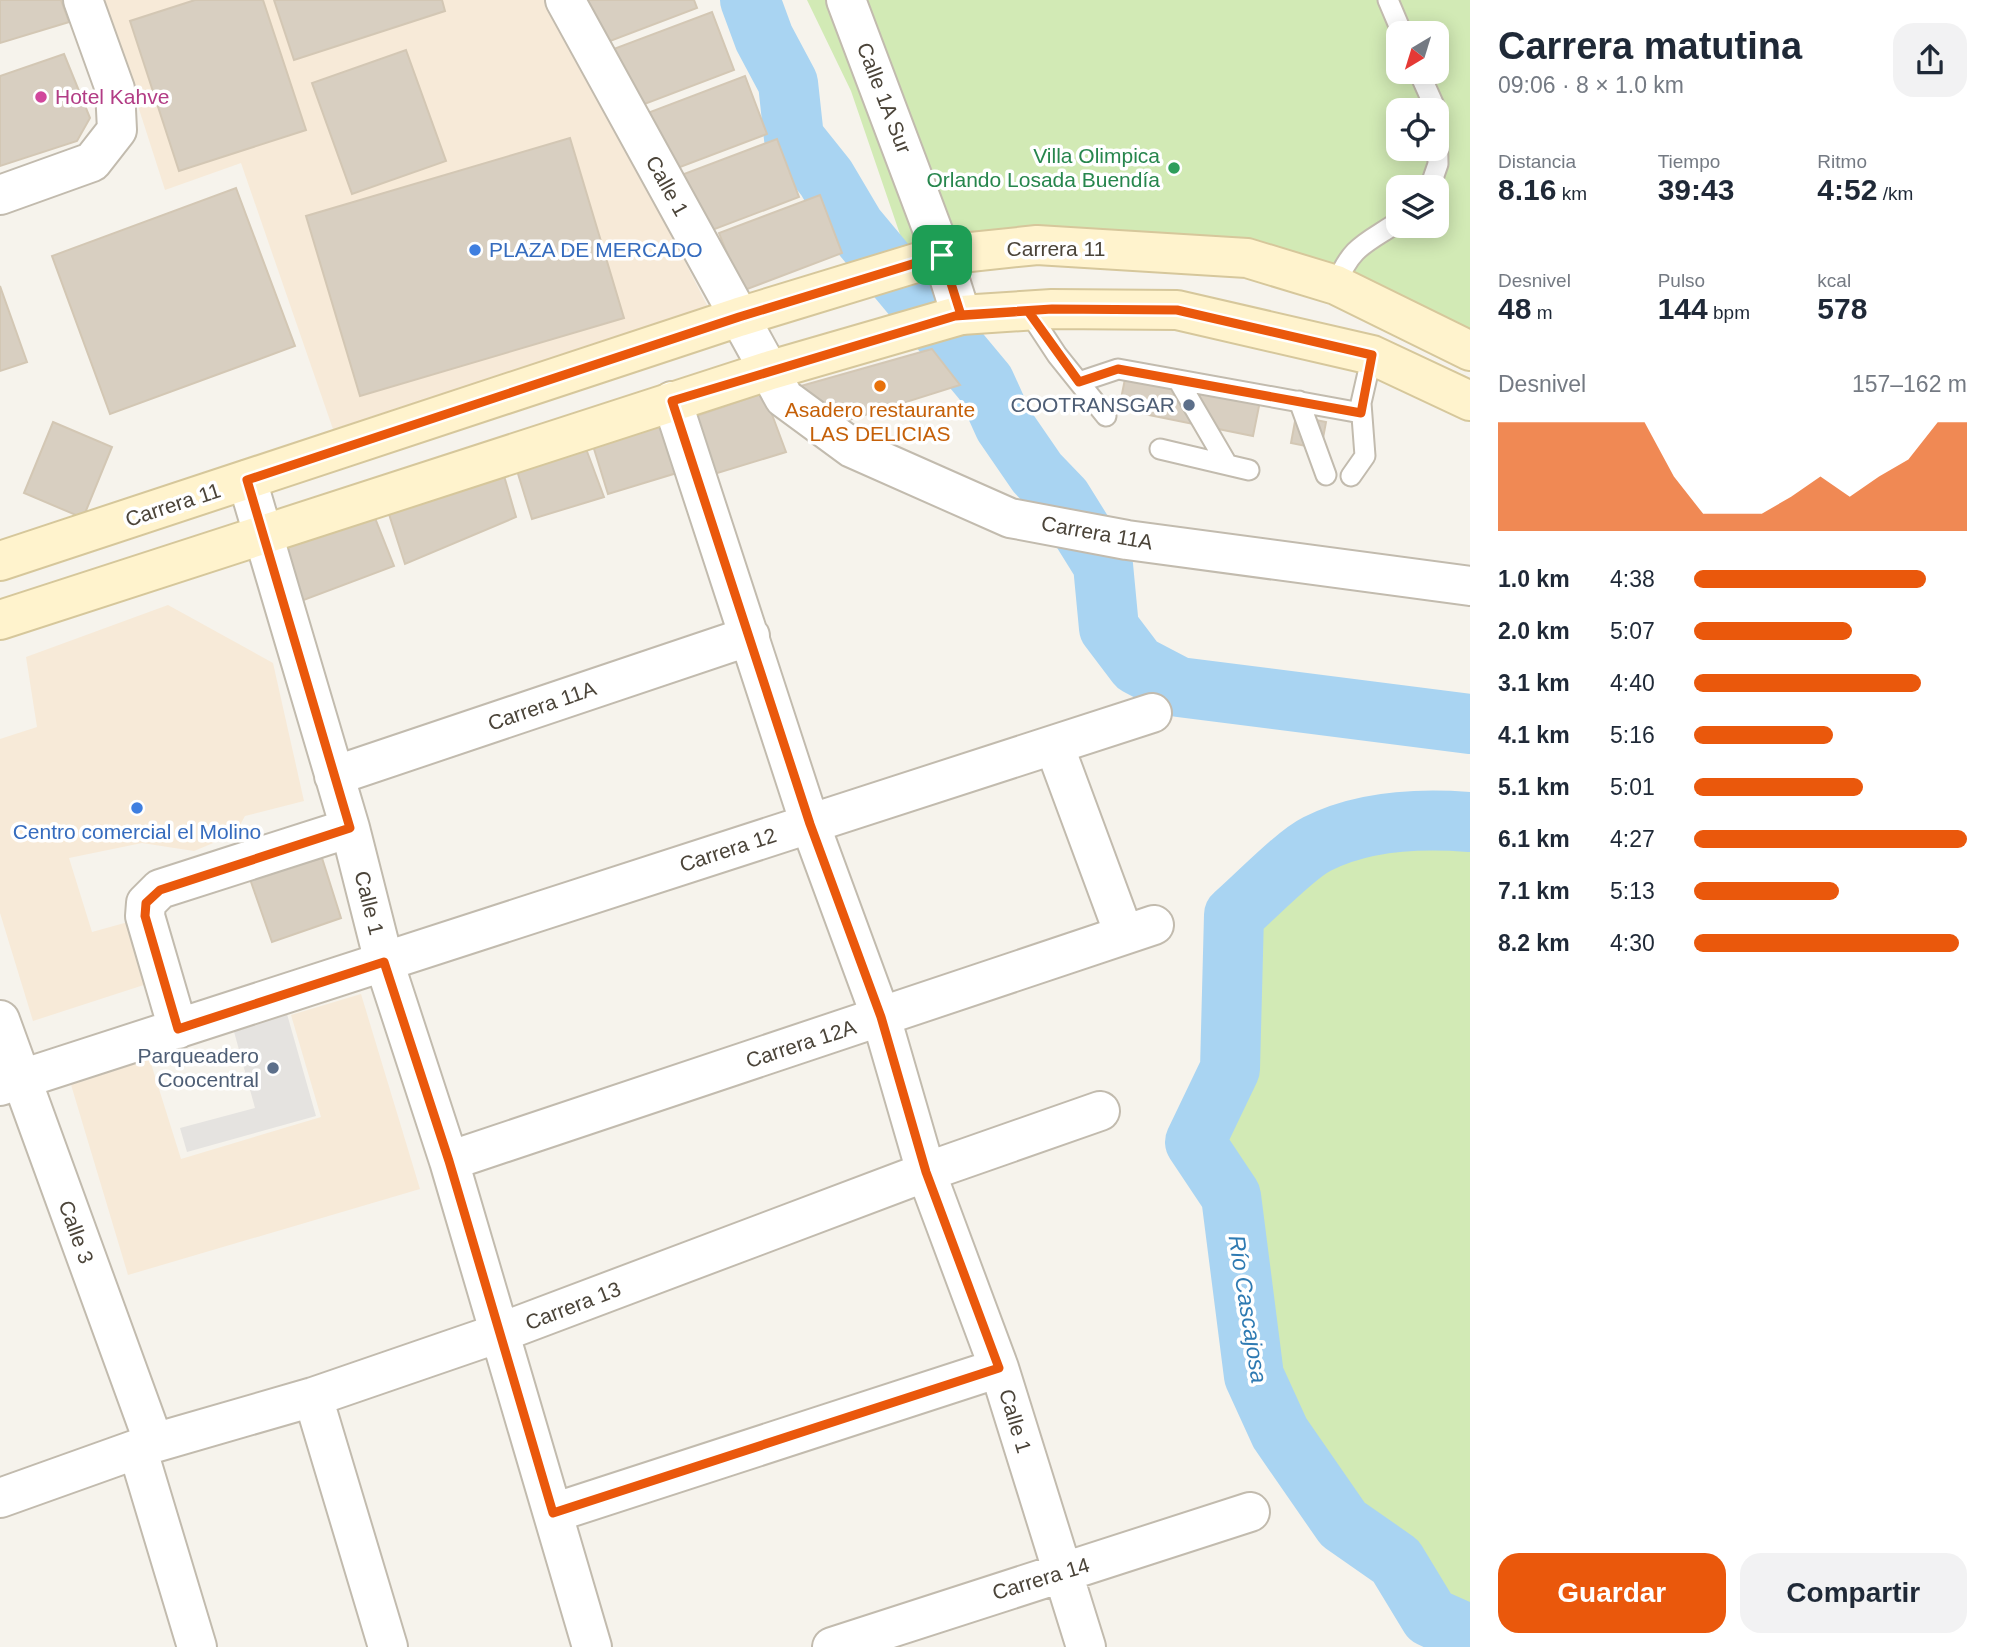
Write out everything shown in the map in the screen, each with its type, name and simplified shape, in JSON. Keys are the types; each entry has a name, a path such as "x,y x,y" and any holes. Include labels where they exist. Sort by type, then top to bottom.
{"main road":[{"name":"Carrera 11","path":"0,562 739,317 942,255 1037,245 1247,258 1336,285 1470,351"},
{"path":"0,621 672,401 958,315 1028,311 1177,310 1372,355 1470,401"}],"street":[{"path":"0,195 92,162 117,130 115,89 83,0"},
{"name":"Calle 1","path":"565,0 739,317 771,370"},
{"name":"Calle 1A Sur","path":"846,0 942,255 958,315"},
{"name":"Carrera 11A","path":"771,370 784,398 852,448 1010,518 1127,540 1470,586"},
{"name":"Calle 1","path":"672,401 810,824 881,1017 926,1172 999,1368 1086,1647"},
{"name":"Calle 1","path":"247,480 350,828 384,962 449,1161 592,1647"},
{"name":"Carrera 11A","path":"334,775 750,636"},
{"name":"Carrera 12","path":"10,1083 1152,713"},
{"name":"Carrera 12A","path":"449,1161 1139,930 1054,745"},
{"path":"178,1029 145,916 146,903 160,890 350,828"},
{"name":"Calle 3","path":"0,1020 10,1083 146,1447 197,1647"},
{"name":"Carrera 13","path":"0,1498 146,1447 313,1397 499,1333 926,1172 1100,1111"},
{"path":"553,1513 999,1368"},
{"path":"313,1397 388,1647"},
{"name":"Carrera 14","path":"832,1647 1250,1512"}],"lane":[{"path":"1388,0 1397,21"},
{"path":"1336,285 1346,259 1369,239 1386,229"},
{"path":"1028,311 1106,416"},
{"path":"1351,476 1365,456 1361,413 1372,355"},
{"path":"1079,382 1118,369 1361,413"},
{"path":"1178,380 1227,464"},
{"path":"1299,401 1326,475"},
{"path":"1160,449 1249,470"}],"shaded area":[{"name":"PLAZA DE MERCADO","path":"104,0 552,0 710,311 335,435 241,163 165,190"},
{"name":"Centro comercial el Molino","path":"168,605 273,663 304,801 245,816 235,834 194,851 142,843 69,858 92,932 128,922 153,982 33,1021 0,913 0,739 37,727 26,657"},
{"path":"361,994 420,1189 128,1275 69,1078 148,1054 181,1159 321,1117 291,1015"},
{"name":"Parqueadero Coocentral","path":"287,1014 316,1116 187,1152 180,1128 255,1108 233,1028"}],"green space":[{"name":"Villa Olimpica Orlando Losada Buendía","path":"807,0 1470,0 1470,351 1247,258 905,249 851,91"},
{"path":"1439,820 1470,823 1470,1635 1430,1617 1396,1561 1343,1524 1280,1433 1254,1376 1231,1196 1195,1142 1230,1069 1234,915 1315,845 1371,826"}],"building":[{"path":"0,0 61,0 69,22 0,43"},
{"path":"195,0 263,0 306,130 179,171 130,21"},
{"path":"274,0 442,0 445,11 294,60"},
{"path":"579,0 694,0 697,8 597,46"},
{"path":"712,12 734,70 634,108 611,50"},
{"path":"406,50 446,161 352,194 312,83"},
{"name":"Hotel Kahve","path":"64,54 90,118 77,141 0,166 0,76"},
{"path":"745,76 767,134 667,172 645,114"},
{"path":"570,138 624,318 360,396 306,216"},
{"path":"777,139 799,197 699,235 676,177"},
{"path":"236,188 295,346 110,414 52,256"},
{"path":"820,195 842,253 742,291 719,233"},
{"path":"0,286 27,362 0,371"},
{"name":"Asadero restaurante LAS DELICIAS","path":"932,349 960,385 843,422 801,386"},
{"name":"COOTRANSGAR","path":"1126,374 1260,401 1253,436 1119,409"},
{"path":"764,393 786,452 714,474 696,416"},
{"path":"658,414 680,472 608,494 590,436"},
{"path":"1296,416 1326,422 1321,449 1291,443"},
{"path":"53,422 112,447 83,518 24,493"},
{"path":"582,438 604,497 532,519 514,461"},
{"path":"502,469 516,517 405,564 387,508"},
{"path":"371,508 394,566 293,604 271,545"},
{"path":"322,858 341,918 272,942 250,879"}],"waterway":[{"path":"750,0 764,38 788,83 794,138 826,178 855,227 985,383 1004,425 1037,473 1062,499 1103,565 1109,628 1137,665 1179,687 1470,724"},
{"name":"Río Cascajosa","path":"1470,822 1411,821 1372,826 1334,836 1308,849 1234,915 1230,1069 1195,1142 1231,1196 1254,1376 1280,1433 1343,1524 1396,1561 1430,1617 1470,1635"}],"place":[{"name":"Hotel Kahve","path":"41,97"},
{"name":"Villa Olimpica Orlando Losada Buendía","path":"1174,168"},
{"name":"PLAZA DE MERCADO","path":"475,250"},
{"name":"Asadero restaurante LAS DELICIAS","path":"880,386"},
{"name":"COOTRANSGAR","path":"1189,405"},
{"name":"Centro comercial el Molino","path":"137,808"},
{"name":"Parqueadero Coocentral","path":"273,1068"}],"route":[{"path":"942,255 961,315 1052,309 1177,310 1372,355 1361,413 1118,369 1079,382 1057,355 1028,311 955,316 672,401 810,824 881,1017 926,1172 999,1368 553,1513 449,1161 384,962 178,1029 145,916 146,903 160,890 350,828 247,480 739,317 942,255"}]}
